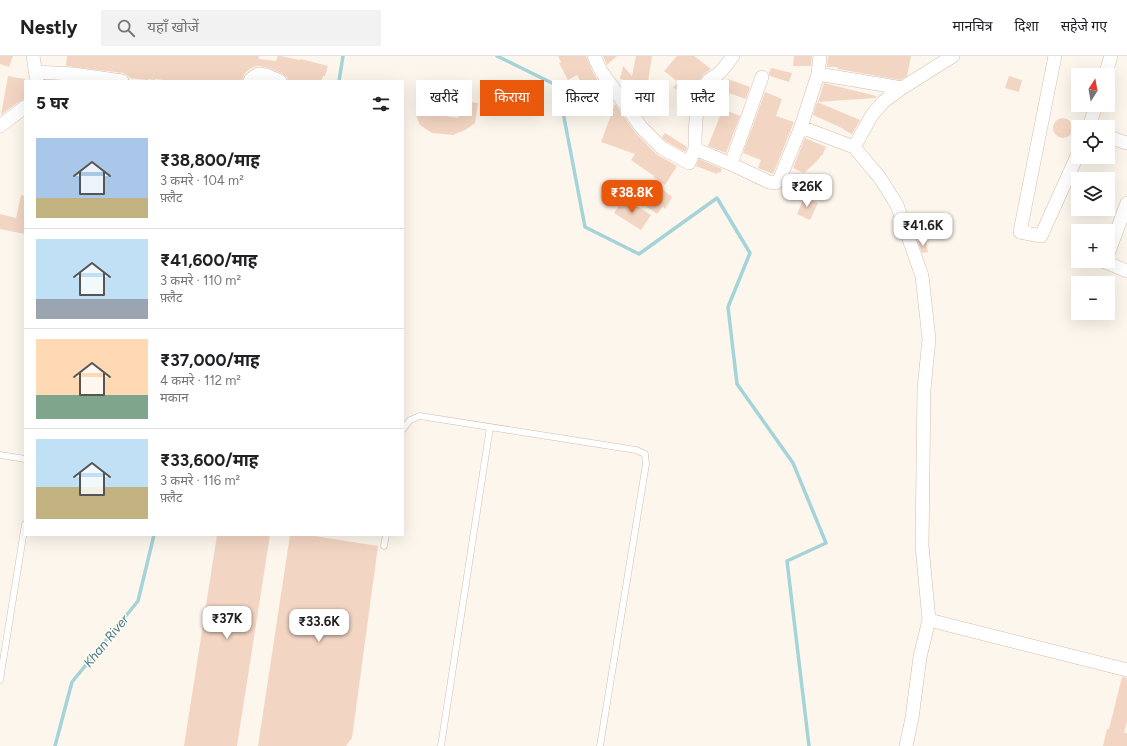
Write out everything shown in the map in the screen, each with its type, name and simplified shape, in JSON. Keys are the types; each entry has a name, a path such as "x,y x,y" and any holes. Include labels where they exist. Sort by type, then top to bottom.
{"street":[{"path":"33,56 36,77 73,74 115,80"},
{"path":"594,56 601,71 641,127 662,148 689,163 695,149 695,124 701,96 708,82 725,67 733,56"},
{"path":"695,149 769,182 776,183 780,178 800,127 818,74 820,56"},
{"path":"854,147 872,115 883,102 902,88 953,56"},
{"path":"1055,56 1020,232 1042,236 1074,164"},
{"path":"1107,68 1111,56"},
{"path":"250,80 258,74 266,75 278,80"},
{"path":"818,74 902,88"},
{"path":"731,164 762,77"},
{"path":"0,126 24,108"},
{"path":"800,127 854,147 880,178 898,205 922,276 929,339 924,389 922,546 929,620 920,657 912,718 906,746"},
{"path":"1115,139 1127,143"},
{"path":"1115,235 1127,203"},
{"path":"1115,266 1127,271"},
{"path":"929,620 1127,670"}],"lane":[{"path":"404,428 410,420 420,416 636,450 645,454 646,464 600,746"},
{"path":"441,746 490,427"},
{"path":"0,455 24,459"},
{"path":"0,680 24,530"},
{"path":"384,546 386,536"}],"building":[{"path":"0,56 13,56 9,67 0,64"},
{"path":"67,56 259,56 259,59 276,61 278,56 280,56 301,59 328,66 325,76 323,76 321,80 288,80 287,77 283,74 269,68 259,66 253,67 246,72 242,80 148,80 130,78 123,73 66,66"},
{"path":"558,56 586,56 598,80 580,80 577,75 568,80 559,63 561,62"},
{"path":"603,56 617,56 607,65"},
{"path":"636,56 652,56 648,80 620,79 623,66 632,76"},
{"path":"677,56 694,56 711,69 704,74 700,80 677,80 677,81 664,71"},
{"path":"794,56 812,56 811,66 793,66"},
{"path":"828,56 911,56 907,76 900,80 838,69 837,67 827,67"},
{"path":"771,68 792,73 789,82 770,76 769,73"},
{"path":"8,76 25,79 24,99 1,115"},
{"path":"1009,76 1022,80 1019,92 1005,88"},
{"path":"728,79 750,87 746,99 729,93 729,80"},
{"path":"677,83 677,90 673,88"},
{"path":"824,83 876,96 876,98 818,102"},
{"path":"765,92 782,99 776,116 794,122 773,174 758,168 761,160 743,153"},
{"path":"472,102 478,103 475,123 465,130 453,135 432,133 420,125 416,116 445,116 458,118 458,116 472,116"},
{"path":"817,102 860,120 852,134 813,115"},
{"path":"615,104 621,112 621,116 624,116 635,132 656,154 677,166 665,185 631,160 635,154 601,142 611,116 613,116"},
{"path":"729,111 740,116 726,153 708,146 720,116 729,116"},
{"path":"1063,118 1070,121 1070,135 1063,138 1056,135 1053,128 1056,121"},
{"path":"665,133 687,147 685,152 667,142 662,137"},
{"path":"805,138 826,147 822,156 821,155 819,159 804,173 793,168"},
{"path":"699,159 722,169 720,173 718,172 717,174 696,166"},
{"path":"661,188 672,197 665,209 663,207 657,214 647,207"},
{"path":"21,195 24,196 24,234 0,229 0,214 16,218"},
{"path":"804,197 818,203 810,220 797,214"},
{"path":"624,198 651,215 641,230 614,213"},
{"path":"925,240 928,252 922,253 918,242"},
{"path":"217,536 270,536 237,746 184,746"},
{"path":"290,536 314,536 378,546 352,738 346,746 258,746"},
{"path":"1122,677 1127,678 1127,722 1124,733 1127,733 1127,746 1103,746 1107,729 1109,729"}],"waterway":[{"name":"Khan River","path":"339,80 343,56"},
{"path":"497,56 558,86 585,227 639,254 717,198 750,253 728,307 737,384 793,463 826,543 787,561 809,746"},
{"name":"Khan River","path":"55,746 72,682 138,601 154,536"}]}
